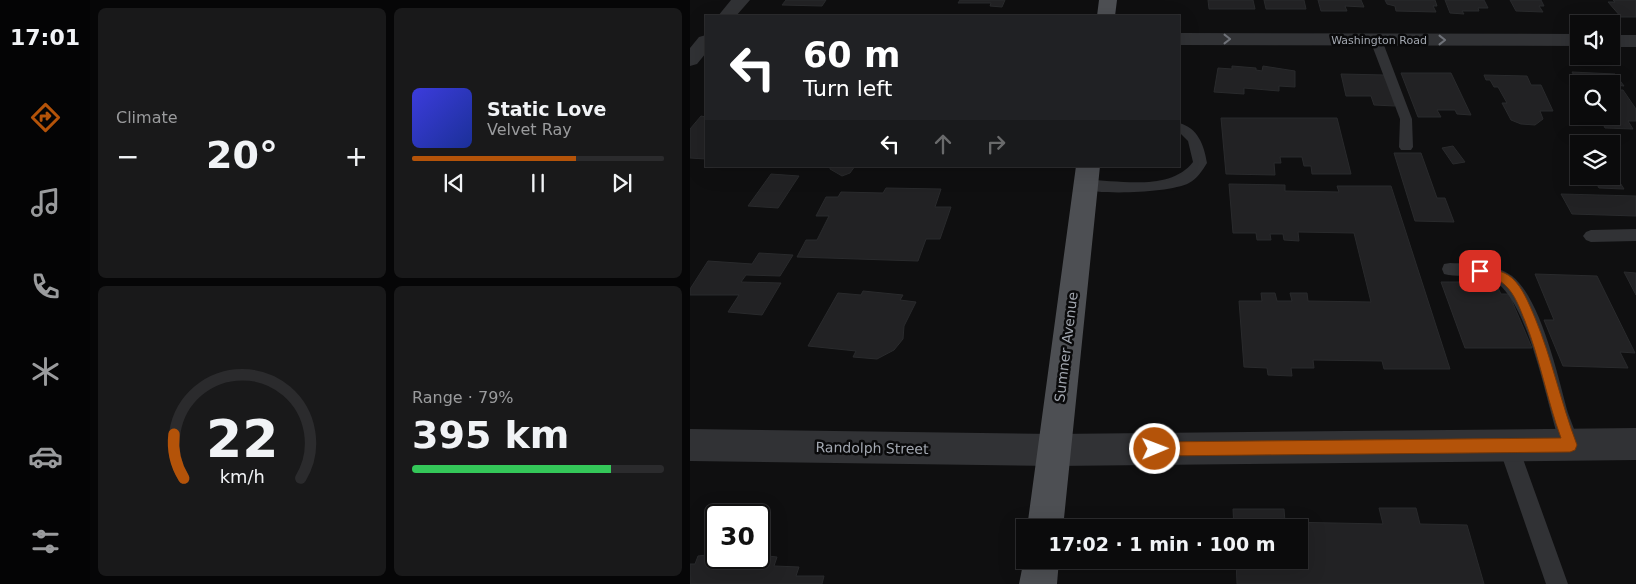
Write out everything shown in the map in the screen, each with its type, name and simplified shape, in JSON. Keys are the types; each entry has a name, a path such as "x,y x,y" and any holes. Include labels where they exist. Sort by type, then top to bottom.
{"main road":[{"path":"1106,15 1108,0"},
{"name":"Sumner Avenue","path":"1046,519 1087,176"},
{"path":"1038,584 1040,569"}],"street":[{"path":"728,15 741,0"},
{"path":"690,39 705,40"},
{"name":"Washington Road","path":"1180,39 1570,40"},
{"path":"690,60 705,41"},
{"path":"1620,41 1636,41"},
{"name":"Randolph Street","path":"690,445 1054,450 1636,444"}],"lane":[{"path":"1376,40 1408,126 1405,132 1406,147"},
{"path":"1087,176 1161,185 1181,181 1192,174 1200,163 1196,140 1180,128"},
{"path":"1591,236 1636,235"},
{"path":"1450,269 1496,274 1508,281 1522,300 1542,350 1570,445"},
{"path":"1508,446 1557,584"}],"building":[{"path":"786,0 826,0 822,6 782,5"},
{"path":"960,0 1005,0 1002,7 990,6 991,3 958,3"},
{"path":"1208,0 1253,0 1255,9 1209,9"},
{"path":"1264,0 1304,0 1306,9 1266,9"},
{"path":"1318,0 1361,0 1364,7 1345,6 1347,11 1321,11"},
{"path":"1385,0 1435,0 1437,6 1433,6 1436,12 1396,11 1395,6 1387,4"},
{"path":"1445,0 1484,0 1488,8 1478,8 1479,11 1462,11 1464,14 1450,13"},
{"path":"1510,0 1541,0 1544,6 1539,6 1543,12 1516,11"},
{"path":"1613,0 1636,0 1636,17 1621,17 1608,2 1615,2"},
{"path":"1232,66 1256,68 1256,70 1262,71 1263,66 1295,71 1295,87 1279,86 1279,91 1244,88 1244,94 1214,92 1218,68 1232,69"},
{"path":"1572,72 1616,75 1574,75"},
{"path":"1401,73 1451,73 1471,115 1457,114 1455,110 1437,110 1441,117 1418,117"},
{"path":"1341,74 1385,75 1395,106 1374,105 1371,96 1346,96"},
{"path":"1484,75 1527,76 1531,85 1541,85 1553,111 1540,111 1543,119 1535,125 1521,124 1511,120 1502,103 1507,103 1498,87 1494,87 1490,80 1486,80"},
{"path":"1620,90 1623,90 1636,109 1636,121 1628,121 1633,129 1605,128 1604,125 1620,125"},
{"path":"701,116 705,117 705,159 690,158 690,129"},
{"path":"1221,118 1337,118 1351,174 1312,174 1311,166 1304,166 1302,157 1280,157 1281,163 1274,163 1275,175 1226,174"},
{"path":"1453,146 1465,162 1453,164 1442,148"},
{"path":"1394,153 1421,153 1437,198 1445,198 1454,222 1415,221"},
{"path":"830,167 854,167 850,173 842,176 830,169"},
{"path":"771,174 799,176 778,208 748,206"},
{"path":"1620,183 1624,189 1599,188 1597,185 1620,185"},
{"path":"1229,184 1285,185 1285,191 1339,192 1337,186 1391,186 1450,369 1384,369 1382,361 1313,360 1314,368 1291,368 1292,376 1268,375 1267,368 1244,367 1239,301 1262,301 1261,293 1275,293 1277,301 1292,301 1290,293 1307,293 1308,301 1371,302 1354,233 1298,232 1299,241 1284,240 1283,234 1270,234 1271,240 1257,240 1256,233 1233,233"},
{"path":"886,188 941,189 935,207 951,207 940,239 926,239 918,261 797,257 806,240 817,240 829,216 816,216 826,197 838,197 841,192 883,193"},
{"path":"1561,194 1636,196 1636,216 1572,214"},
{"path":"759,253 793,255 780,276 746,275 741,282 781,283 762,315 728,312 739,295 690,295 690,289 708,261 752,264"},
{"path":"1624,272 1636,273 1636,295"},
{"path":"1535,274 1597,276 1635,353 1620,352 1628,368 1563,366 1544,320 1554,320"},
{"path":"1441,282 1495,282 1501,294 1509,294 1532,348 1465,348"},
{"path":"863,291 903,295 900,300 916,302 904,326 903,339 894,350 877,359 853,357 856,351 808,346 838,293 861,295"},
{"path":"1379,508 1416,508 1420,524 1467,525 1484,584 1237,584 1236,569 1308,569 1308,522 1383,524"},
{"path":"1233,509 1284,509 1285,519 1234,519"},
{"path":"705,555 705,569 770,569 770,556 777,557 774,566 799,567 796,576 824,576 822,584 690,584 690,564 695,564 698,556"}],"route":[{"path":"1155,449 1570,445 1542,350 1522,300 1508,281 1496,274 1480,271"}]}
